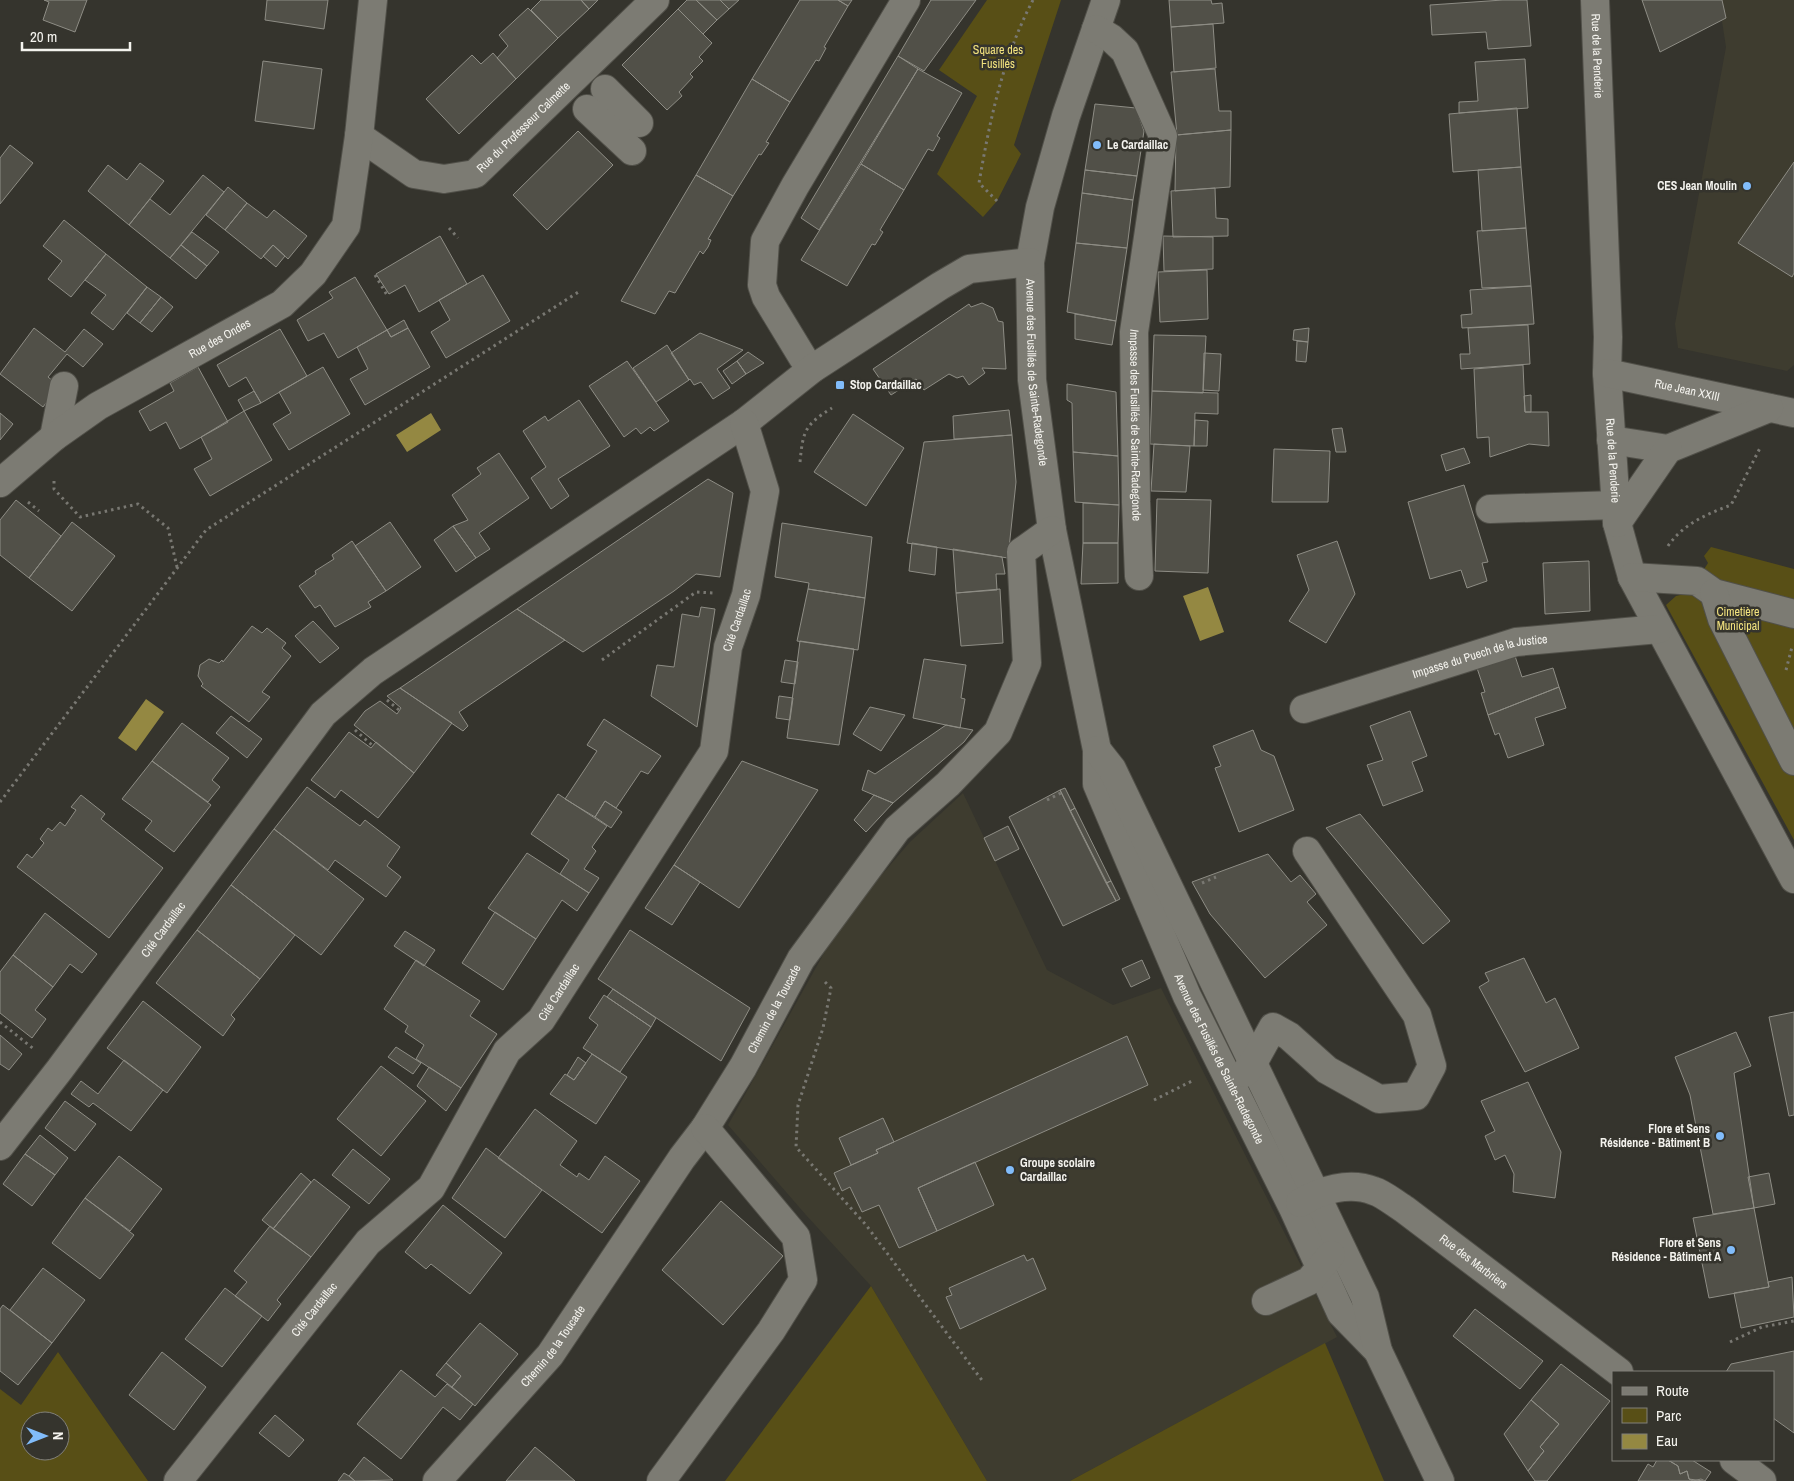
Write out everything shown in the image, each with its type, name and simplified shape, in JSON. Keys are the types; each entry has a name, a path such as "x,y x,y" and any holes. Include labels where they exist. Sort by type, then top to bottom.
{"street":[{"path":"359,136 373,0"},
{"name":"Rue du Professeur Calmette","path":"359,136 414,174 444,179 475,174 655,0"},
{"path":"812,369 803,358 764,291 762,284 765,241 795,186 906,0"},
{"name":"Avenue des Fusillés de Sainte-Radegonde","path":"1106,0 1063,125 1040,207 1030,262 1032,380 1052,530 1097,750 1097,784 1187,996 1232,1088 1304,1200 1340,1245 1365,1297 1378,1351 1440,1481"},
{"name":"Rue de la Penderie","path":"1595,0 1608,337 1607,373 1617,514 1659,629 1794,879"},
{"name":"Impasse des Fusillés de Sainte-Radegonde","path":"1096,29 1111,38 1125,51 1162,136 1134,332 1139,576"},
{"path":"605,89 640,123"},
{"path":"587,109 632,151"},
{"name":"Rue des Ondes","path":"0,483 54,437 98,406 282,304 313,274 346,226 359,136"},
{"name":"Cité Cardaillac","path":"0,1146 60,1069 323,714 373,671 744,423 812,369 969,269 1030,262"},
{"name":"Rue Jean XXIII","path":"1607,373 1782,410"},
{"path":"54,437 64,386"},
{"name":"Rue Jean XXIII","path":"1668,449 1782,410"},
{"name":"Cité Cardaillac","path":"178,1481 368,1242 431,1188 507,1051 541,1020 714,751 728,647 746,595 764,491 744,423"},
{"path":"1490,509 1617,514 1668,449 1611,440"},
{"name":"Chemin de la Toucade","path":"437,1481 550,1356 682,1158 705,1128 743,1067 801,959 897,829 948,784 998,732 1027,663 1021,552 1052,530"},
{"path":"1640,578 1697,581 1714,593 1794,614"},
{"path":"1714,593 1722,619 1794,761"},
{"name":"Impasse du Puech de la Justice","path":"1304,709 1516,642 1659,629"},
{"name":"Avenue des Fusillés de Sainte-Radegonde","path":"1097,750 1112,769 1254,1063 1304,1200 1320,1268 1342,1313 1378,1351"},
{"path":"1232,1088 1254,1063 1273,1027 1289,1036 1327,1070 1379,1099 1416,1096 1432,1066 1418,1014 1307,851"},
{"path":"661,1481 770,1331 803,1280 796,1237 705,1128"},
{"name":"Rue des Marbriers","path":"1304,1200 1327,1189 1353,1187 1374,1191 1404,1209 1618,1371"},
{"path":"1266,1301 1309,1281 1340,1245"},
{"path":"1735,1461 1762,1481"}],"path":[{"path":"997,201 979,183 988,126 1008,55 1033,0"},
{"path":"448,228 458,238"},
{"path":"375,275 387,295"},
{"path":"0,802 206,530 580,291"},
{"path":"800,462 802,438 812,420 832,408"},
{"path":"802,425 808,428"},
{"path":"1640,578 1672,540 1701,516 1731,505 1762,443"},
{"path":"54,488 80,517 138,504 168,528 177,568"},
{"path":"26,500 38,511"},
{"path":"602,660 696,592 746,595"},
{"path":"384,698 399,710"},
{"path":"352,728 373,746"},
{"path":"1047,800 1061,792"},
{"path":"1194,886 1216,877"},
{"path":"801,959 831,988 823,1028 798,1105 796,1147 866,1225 984,1382"},
{"path":"0,1022 27,1043"},
{"path":"1154,1100 1202,1076"},
{"path":"1730,1342 1762,1327 1794,1321"}],"shaded area":[{"name":"CES Jean Moulin","path":"1722,0 1794,0 1794,365 1787,371 1678,348 1675,324 1726,47 1722,21 1726,18"},
{"name":"Groupe scolaire Cardaillac","path":"963,793 1047,970 1113,1005 1161,988 1337,1337 1070,1481 987,1481 871,1286 728,1125 842,921 910,842"}],"green space":[{"name":"Square des Fusillés","path":"987,0 1061,0 1014,145 1021,154 997,201 983,217 937,174 977,96 939,70"},
{"name":"Cimetière Municipal","path":"1711,547 1794,569 1794,840 1666,605 1676,596 1689,593 1708,563 1704,556"},
{"path":"871,1286 987,1481 725,1481"},
{"path":"1325,1343 1384,1481 1070,1481"},
{"path":"58,1352 148,1481 0,1481 0,1389 21,1405"}],"water":[{"path":"431,413 441,430 407,452 396,435"},
{"path":"1208,587 1224,632 1200,641 1183,596"},
{"path":"146,699 164,712 136,751 118,738"}],"building":[{"path":"44,0 87,0 75,32 43,20 49,2"},
{"path":"267,0 328,0 324,29 265,20"},
{"path":"541,0 581,0 589,9 558,38 531,10"},
{"path":"581,0 598,0 589,9"},
{"path":"687,0 696,0 717,20 703,34 678,9"},
{"path":"696,0 720,0 729,9 717,20"},
{"path":"720,0 739,0 729,9"},
{"path":"800,0 838,0 848,6 824,47 826,48 819,61 816,60 790,102 752,79"},
{"path":"838,0 852,0 848,6"},
{"path":"931,0 976,0 924,71 898,56"},
{"path":"1169,0 1211,0 1212,4 1222,3 1224,23 1171,27"},
{"path":"1527,0 1531,46 1488,49 1486,32 1432,35 1430,5"},
{"path":"1642,0 1722,0 1726,18 1660,52"},
{"path":"528,8 558,38 516,79 497,58 508,46 499,35"},
{"path":"678,9 712,43 699,57 703,61 690,74 693,77 679,92 682,96 667,110 622,65"},
{"path":"1213,24 1216,68 1174,72 1171,27"},
{"path":"493,53 516,79 459,134 426,99 472,55 481,64"},
{"path":"898,56 918,69 819,230 801,218"},
{"path":"1525,59 1528,108 1459,113 1459,102 1478,101 1475,62"},
{"path":"263,61 322,69 314,129 255,121"},
{"path":"918,69 962,93 937,136 940,138 933,151 928,149 904,190 861,164"},
{"path":"1215,69 1219,111 1231,111 1231,130 1177,135 1171,72"},
{"path":"752,79 790,102 766,142 769,143 761,155 759,154 733,196 696,175"},
{"path":"1095,104 1136,108 1144,131 1137,176 1085,170"},
{"path":"1517,108 1521,167 1453,172 1449,114"},
{"path":"1231,130 1230,187 1175,191 1176,135"},
{"path":"578,131 613,165 547,230 513,195"},
{"path":"10,145 33,163 0,204 0,158"},
{"path":"1794,162 1794,273 1792,277 1738,243"},
{"path":"140,163 164,181 129,225 88,191 108,165 127,180"},
{"path":"861,164 904,190 880,230 883,232 875,245 872,244 847,286 801,260"},
{"path":"1521,167 1526,228 1482,231 1478,170"},
{"path":"1085,170 1137,176 1133,200 1082,193"},
{"path":"203,175 224,192 170,258 129,225 150,199 170,215"},
{"path":"696,175 733,196 708,239 711,240 708,247 703,254 700,251 675,293 669,291 655,314 621,301"},
{"path":"228,187 247,203 225,230 206,215"},
{"path":"1215,188 1216,218 1228,219 1228,236 1173,237 1171,191"},
{"path":"1082,193 1133,200 1127,248 1076,243"},
{"path":"247,203 267,218 274,210 307,236 288,259 273,245 261,259 225,230"},
{"path":"64,220 106,254 71,297 48,279 62,261 43,246"},
{"path":"1526,228 1531,286 1482,288 1477,231"},
{"path":"192,232 219,252 207,266 181,245"},
{"path":"440,236 467,284 419,312 405,285 389,294 376,274"},
{"path":"1163,236 1213,237 1213,269 1164,271"},
{"path":"1076,243 1127,248 1116,321 1067,312"},
{"path":"181,245 207,266 196,279 170,258"},
{"path":"273,245 285,256 276,267 263,256"},
{"path":"106,254 147,287 113,330 91,313 106,295 85,280"},
{"path":"1207,270 1208,319 1160,322 1158,272"},
{"path":"483,275 510,321 446,358 431,332 450,320 439,300"},
{"path":"355,277 387,330 338,358 324,333 308,341 297,320 333,298 329,292"},
{"path":"1531,286 1534,324 1462,328 1461,315 1472,314 1470,290"},
{"path":"147,287 161,297 140,323 127,313"},
{"path":"161,297 173,307 152,332 140,323"},
{"path":"982,303 993,308 998,321 1003,322 1006,369 982,368 985,373 969,385 963,376 957,378 949,374 924,390 916,379 891,395 873,369 969,304 971,307"},
{"path":"1075,314 1116,321 1112,345 1075,339"},
{"path":"404,320 408,328 391,337 387,330"},
{"path":"1528,325 1530,364 1461,369 1460,354 1470,354 1468,328"},
{"path":"34,328 65,352 84,329 103,344 83,367 67,354 48,377 59,386 43,407 0,374"},
{"path":"408,328 430,367 365,405 350,379 368,369 357,347 387,330 391,337"},
{"path":"1309,328 1308,342 1293,340 1294,330"},
{"path":"280,329 307,376 261,403 246,377 229,387 217,365"},
{"path":"700,333 743,350 717,369 730,388 713,399 701,382 694,385 689,380 671,353"},
{"path":"1154,335 1206,336 1203,393 1152,391"},
{"path":"1297,341 1308,342 1306,362 1296,361"},
{"path":"667,345 689,380 656,402 633,368"},
{"path":"748,352 764,363 746,374 737,361"},
{"path":"1204,353 1221,354 1219,391 1203,390"},
{"path":"627,361 669,421 654,431 650,427 641,434 636,428 624,437 589,386"},
{"path":"737,361 746,374 732,384 723,371"},
{"path":"1523,365 1525,412 1548,412 1549,446 1529,444 1490,457 1489,437 1477,438 1474,369"},
{"path":"198,367 228,422 180,449 166,422 150,431 139,411 174,391 170,383"},
{"path":"323,367 350,414 289,450 273,424 291,413 279,392"},
{"path":"1067,384 1116,392 1118,456 1073,452 1072,403 1067,400"},
{"path":"254,391 261,403 244,411 238,400"},
{"path":"1152,391 1218,393 1218,414 1195,413 1194,446 1150,444"},
{"path":"1531,395 1531,412 1525,412 1524,396"},
{"path":"579,400 610,446 558,479 569,496 551,509 531,478 546,467 523,431 545,416 548,421"},
{"path":"1009,410 1012,435 954,439 953,416"},
{"path":"244,411 272,460 210,496 194,469 212,459 201,437"},
{"path":"0,413 13,424 0,440"},
{"path":"853,414 904,448 866,506 814,472"},
{"path":"1195,420 1208,421 1207,446 1194,446"},
{"path":"1342,428 1346,452 1336,452 1332,429"},
{"path":"1012,435 1016,482 1008,558 907,543 924,442"},
{"path":"1154,444 1190,446 1186,492 1151,491"},
{"path":"1464,448 1470,463 1446,471 1441,455"},
{"path":"1274,449 1330,451 1328,502 1272,502"},
{"path":"1073,452 1118,456 1119,505 1075,502"},
{"path":"499,453 529,498 479,533 490,549 476,558 453,526 468,520 452,495 481,474 477,468"},
{"path":"708,479 733,493 720,577 696,574 583,652 517,609"},
{"path":"1464,485 1488,562 1482,563 1487,581 1467,588 1461,570 1430,579 1408,502"},
{"path":"1157,499 1211,500 1208,573 1155,571"},
{"path":"16,500 61,536 29,578 0,555 0,520"},
{"path":"1083,503 1119,505 1118,543 1083,543"},
{"path":"72,522 115,556 72,611 29,578"},
{"path":"390,522 421,567 386,591 355,546"},
{"path":"782,523 872,537 865,598 808,589 809,583 775,577"},
{"path":"453,526 476,558 456,572 434,540"},
{"path":"352,541 386,591 368,602 371,607 335,627 320,605 315,608 299,586 316,574 315,571 334,559 332,555"},
{"path":"1337,541 1355,594 1326,643 1289,621 1309,590 1297,555"},
{"path":"912,543 937,547 935,575 909,571"},
{"path":"1083,543 1118,543 1118,583 1081,584"},
{"path":"953,549 1002,557 1005,574 996,574 997,590 956,593"},
{"path":"1589,561 1590,611 1545,614 1543,563"},
{"path":"808,589 865,598 858,650 797,641"},
{"path":"1000,589 1003,643 961,646 956,593"},
{"path":"701,607 715,609 697,727 651,696 657,665 674,667 682,614 699,617"},
{"path":"517,609 565,640 459,712 468,726 463,731 400,688"},
{"path":"313,621 339,648 320,663 295,636"},
{"path":"252,626 262,633 267,628 286,643 282,648 291,656 262,692 270,697 249,722 201,686 203,684 198,676 200,665 209,659 219,663 222,660 223,662"},
{"path":"800,641 854,649 839,745 787,738"},
{"path":"1514,653 1522,677 1553,668 1559,687 1488,715 1481,693 1485,692 1476,665"},
{"path":"924,659 966,665 961,698 965,699 960,728 913,718"},
{"path":"785,660 798,662 795,684 781,682"},
{"path":"1559,687 1566,708 1535,718 1544,745 1508,758 1499,733 1495,735 1488,715"},
{"path":"400,688 452,723 414,773 354,725 365,711 380,701 397,714 401,708 387,696"},
{"path":"779,696 793,698 790,720 776,718"},
{"path":"870,707 905,715 881,751 853,734"},
{"path":"1410,711 1427,756 1412,762 1423,791 1383,806 1367,765 1383,760 1370,726"},
{"path":"231,716 262,739 247,758 216,733"},
{"path":"604,719 661,756 648,774 641,771 616,808 605,801 595,817 565,799 597,751 587,745"},
{"path":"182,723 229,758 212,780 220,787 208,802 152,761"},
{"path":"946,725 973,730 964,742 893,803 862,790 868,770 875,774"},
{"path":"1253,730 1261,750 1274,756 1294,810 1239,832 1215,768 1221,766 1213,746"},
{"path":"349,732 371,748 376,742 414,773 378,818 341,790 335,798 311,780"},
{"path":"152,761 211,805 174,852 145,830 152,821 122,799"},
{"path":"742,761 818,790 739,908 674,865"},
{"path":"307,787 360,826 365,820 400,847 387,866 401,877 386,897 335,860 328,870 274,829"},
{"path":"1065,788 1075,808 1070,811 1060,790"},
{"path":"1060,790 1116,901 1063,926 1009,817"},
{"path":"558,794 607,826 592,847 596,851 584,869 599,878 589,893 560,874 569,860 531,834"},
{"path":"81,795 105,814 101,819 163,868 109,938 17,867 27,854 32,858 44,843 40,839 48,828 52,831 60,822 65,826 76,810 71,807"},
{"path":"874,795 893,803 866,832 854,820"},
{"path":"605,801 622,812 611,828 595,817"},
{"path":"1075,808 1111,881 1106,883 1070,811"},
{"path":"1360,814 1450,921 1423,944 1326,828"},
{"path":"1008,826 1019,849 995,861 984,838"},
{"path":"274,829 364,899 321,955 231,885"},
{"path":"527,853 589,893 577,911 562,900 536,939 488,908"},
{"path":"1268,854 1291,882 1300,875 1316,894 1307,902 1327,925 1265,978 1210,914 1192,882"},
{"path":"674,865 700,882 672,925 645,908"},
{"path":"1111,881 1120,899 1116,901 1106,883"},
{"path":"231,885 295,935 260,979 197,930"},
{"path":"495,912 536,939 503,990 462,963"},
{"path":"45,913 97,954 82,973 70,964 53,987 13,955"},
{"path":"197,930 260,979 231,1015 235,1019 223,1036 156,983"},
{"path":"630,930 750,1008 721,1061 598,979"},
{"path":"405,931 435,950 424,966 394,946"},
{"path":"13,955 53,987 35,1010 46,1019 32,1038 0,1013 0,972"},
{"path":"1524,958 1546,1003 1555,998 1579,1048 1525,1072 1479,987 1489,981 1485,973"},
{"path":"416,960 480,1001 470,1016 497,1034 461,1088 416,1059 424,1045 405,1032 408,1026 384,1009"},
{"path":"1142,960 1150,978 1131,987 1122,969"},
{"path":"613,989 656,1018 651,1027 607,997"},
{"path":"604,995 651,1027 620,1072 583,1048 598,1025 589,1018"},
{"path":"143,1001 201,1047 167,1093 107,1048"},
{"path":"1794,1012 1794,1115 1789,1116 1769,1017"},
{"name":"Flore et Sens Résidence - Bâtiment B","path":"1736,1032 1751,1066 1734,1073 1754,1208 1713,1214 1690,1095 1675,1057"},
{"path":"0,1035 22,1054 9,1070 0,1064"},
{"path":"1127,1036 1148,1085 918,1188 937,1231 899,1248 879,1205 862,1212 850,1187 842,1191 834,1173 878,1153 876,1150"},
{"path":"396,1047 421,1063 413,1074 388,1057"},
{"path":"592,1054 627,1077 596,1124 550,1094 565,1074 574,1080"},
{"path":"578,1057 586,1063 574,1080 567,1075"},
{"path":"124,1060 163,1090 131,1131 93,1103 89,1107 71,1094 81,1081 98,1094"},
{"path":"381,1066 426,1101 381,1156 337,1119"},
{"path":"429,1067 461,1088 446,1111 417,1086"},
{"path":"1528,1082 1561,1152 1555,1198 1513,1192 1514,1174 1505,1155 1495,1160 1485,1136 1495,1131 1481,1101"},
{"path":"65,1101 96,1124 75,1151 45,1128"},
{"path":"535,1109 577,1141 560,1165 577,1177 579,1173 589,1180 605,1156 640,1181 602,1233 498,1158"},
{"path":"883,1118 894,1142 876,1150 878,1153 851,1165 839,1138"},
{"path":"40,1135 68,1158 55,1175 25,1154"},
{"path":"486,1148 542,1190 505,1238 452,1198"},
{"path":"353,1149 390,1179 369,1204 332,1175"},
{"path":"25,1154 55,1175 32,1206 3,1184"},
{"path":"119,1156 162,1189 130,1231 85,1198"},
{"path":"975,1162 994,1205 937,1231 918,1188"},
{"path":"301,1173 311,1182 273,1229 262,1220"},
{"path":"1769,1173 1775,1204 1754,1208 1748,1177"},
{"path":"314,1179 350,1207 311,1257 273,1229"},
{"path":"85,1198 134,1235 100,1279 52,1243"},
{"path":"721,1201 783,1256 723,1325 662,1270"},
{"path":"443,1205 502,1253 470,1294 431,1264 426,1269 405,1252"},
{"name":"Flore et Sens Résidence - Bâtiment A","path":"1754,1208 1769,1287 1709,1298 1693,1218"},
{"path":"270,1226 311,1257 277,1300 281,1304 268,1321 235,1296 247,1282 234,1271"},
{"path":"1024,1255 1027,1261 1033,1258 1046,1289 960,1329 946,1297 952,1295 949,1288"},
{"path":"43,1268 85,1300 52,1343 10,1310"},
{"name":"Flore et Sens Résidence - Bâtiment A","path":"1792,1277 1794,1317 1741,1328 1734,1293 1769,1287 1768,1282"},
{"path":"225,1288 262,1316 222,1367 185,1339"},
{"path":"3,1305 52,1343 18,1385 0,1371 0,1309"},
{"path":"1475,1309 1543,1361 1520,1389 1453,1336"},
{"path":"480,1323 518,1354 475,1406 452,1387 461,1376 446,1363"},
{"path":"1794,1351 1794,1433 1774,1419 1774,1371 1727,1371 1731,1364"},
{"path":"162,1352 206,1387 174,1430 129,1395"},
{"path":"446,1363 461,1376 452,1387 436,1375"},
{"path":"1561,1364 1610,1401 1547,1481 1535,1481 1528,1471 1544,1451 1540,1447 1559,1424 1531,1400"},
{"path":"401,1370 435,1397 447,1384 473,1404 460,1420 443,1407 401,1459 357,1424"},
{"path":"1531,1400 1559,1424 1540,1447 1544,1451 1528,1471 1504,1434"},
{"path":"275,1415 304,1440 289,1457 259,1433"},
{"path":"535,1447 553,1462 575,1481 506,1481"},
{"path":"364,1457 393,1480 355,1481 349,1476"},
{"path":"1656,1461 1670,1461 1678,1466 1680,1474 1687,1471 1689,1479 1703,1481 1638,1481 1648,1464 1653,1467"},
{"path":"1670,1461 1694,1461 1711,1472 1705,1481 1701,1479 1693,1481 1689,1479 1687,1471 1680,1474 1678,1466"},
{"path":"344,1473 349,1476 355,1481 338,1481"}],"place":[{"name":"Le Cardaillac","path":"1097,145"},
{"name":"CES Jean Moulin","path":"1747,186"},
{"name":"Stop Cardaillac","path":"840,385"},
{"name":"Flore et Sens Résidence - Bâtiment B","path":"1720,1136"},
{"name":"Groupe scolaire Cardaillac","path":"1010,1170"},
{"name":"Flore et Sens Résidence - Bâtiment A","path":"1731,1250"}]}
